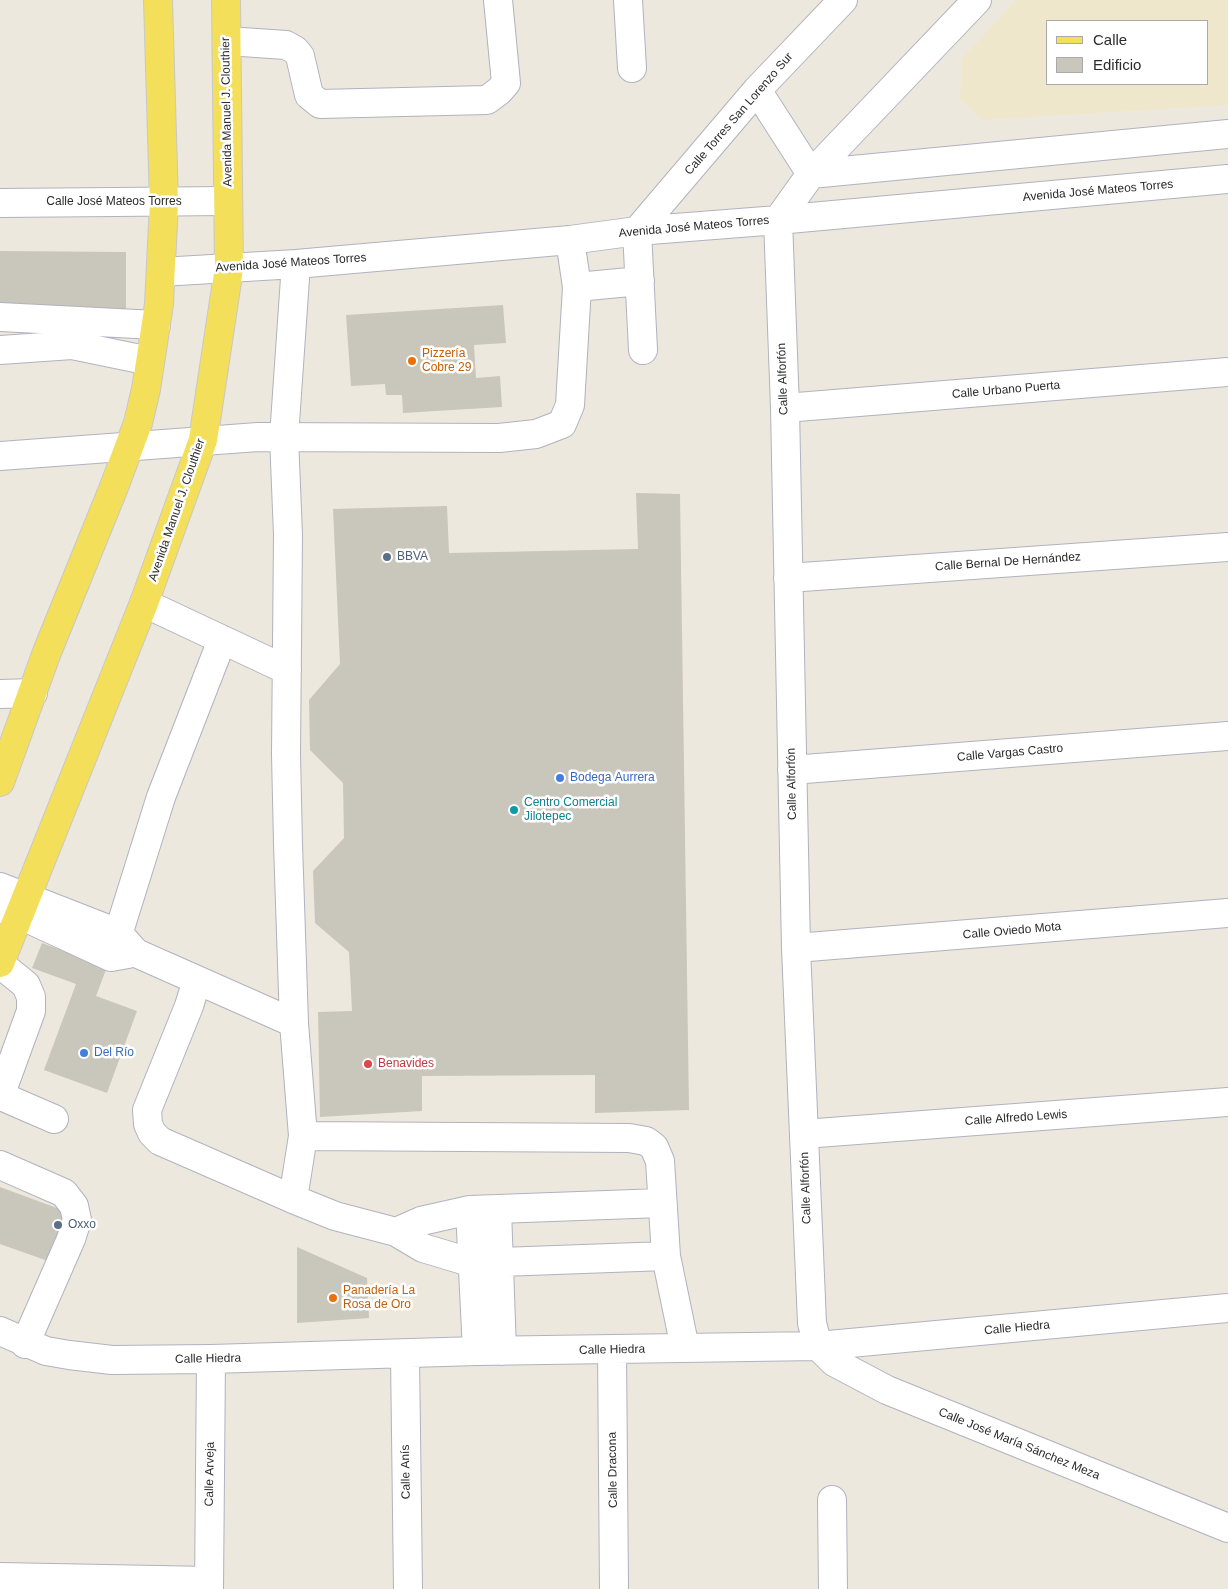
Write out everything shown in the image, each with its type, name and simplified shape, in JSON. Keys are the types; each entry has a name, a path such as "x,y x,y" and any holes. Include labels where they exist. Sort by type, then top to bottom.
{"main road":[{"path":"0,782 138,423 156,325 164,203 158,0"},
{"name":"Avenida Manuel J. Clouthier","path":"0,964 16,907 144,604 203,440 229,268 226,0"}],"street":[{"path":"226,40 286,45 295,50 300,56 309,95 320,104 487,100 500,91 506,83 500,3 498,0"},
{"path":"628,0 632,68"},
{"name":"Calle Torres San Lorenzo Sur","path":"637,231 757,90 843,0"},
{"path":"778,220 811,174 977,0"},
{"path":"757,90 811,174"},
{"path":"811,174 1228,134"},
{"name":"Avenida José Mateos Torres","path":"160,272 296,264 570,240 637,231 1228,179"},
{"name":"Calle José Mateos Torres","path":"0,203 228,201"},
{"name":"Calle Alforfón","path":"778,220 785,408 796,948 812,1323 818,1346"},
{"path":"637,231 643,350"},
{"path":"0,456 203,440 284,437 500,438 536,434 562,424 571,398 577,287 570,240"},
{"path":"293,1199 303,1136 294,1023 288,844 288,535 284,437 296,264"},
{"path":"577,287 640,281"},
{"path":"0,317 156,325"},
{"path":"0,350 72,345 150,361"},
{"name":"Calle Urbano Puerta","path":"785,408 1228,372"},
{"name":"Calle Bernal De Hernández","path":"788,578 1228,547"},
{"path":"144,604 287,670"},
{"path":"122,948 161,797 222,640"},
{"path":"0,694 33,693"},
{"name":"Calle Vargas Castro","path":"792,770 1228,736"},
{"path":"0,887 16,907 122,948 294,1023"},
{"name":"Calle Oviedo Mota","path":"796,948 1228,913"},
{"path":"0,964 26,985 31,997 31,1011 0,1096 54,1119"},
{"path":"198,980 147,1110 148,1124 152,1133 160,1141 335,1216 396,1232 422,1248 486,1263 666,1256"},
{"name":"Calle Alfredo Lewis","path":"804,1134 1228,1102"},
{"path":"303,1136 629,1138 646,1142 654,1147 660,1161 661,1202 666,1256 685,1348"},
{"path":"0,1165 64,1193 74,1206 77,1220 72,1238 25,1344"},
{"path":"396,1232 436,1216 470,1210 661,1202"},
{"path":"490,1351 486,1263 497,1209"},
{"path":"470,1210 486,1263"},
{"name":"Calle Hiedra","path":"0,1331 25,1344 46,1351 112,1360 211,1359 405,1355 490,1351 818,1346 1228,1308"},
{"name":"Calle José María Sánchez Meza","path":"818,1346 834,1362 887,1390 1228,1528"},
{"name":"Calle Dracona","path":"612,1350 614,1589"},
{"name":"Calle Anís","path":"405,1355 408,1589"},
{"name":"Calle Arveja","path":"209,1585 211,1359"},
{"path":"832,1500 833,1589"},
{"path":"0,1577 209,1585"}],"shaded area":[{"path":"1016,0 1228,0 1228,105 983,120 960,100 962,59"}],"building":[{"path":"0,251 126,252 126,309 0,307"},
{"name":"Pizzería Cobre 29","path":"503,305 506,343 474,345 476,378 500,376 502,407 403,413 402,395 386,395 385,384 351,386 346,315"},
{"name":"Centro Comercial Jilotepec","path":"636,493 680,494 689,1110 595,1113 595,1075 422,1076 422,1111 320,1117 318,1012 352,1011 349,952 315,923 313,871 344,838 343,783 310,750 309,700 340,664 333,509 447,506 449,553 638,549"},
{"path":"42,943 107,967 96,996 137,1011 107,1093 44,1070 76,984 32,968"},
{"path":"0,1187 65,1211 48,1261 0,1244"},
{"name":"Panadería La Rosa de Oro","path":"297,1247 367,1278 369,1318 297,1323"}],"place":[{"name":"Pizzería Cobre 29","path":"412,361"},
{"name":"BBVA","path":"387,557"},
{"name":"Bodega Aurrera","path":"560,778"},
{"name":"Centro Comercial Jilotepec","path":"514,810"},
{"name":"Del Río","path":"84,1053"},
{"name":"Benavides","path":"368,1064"},
{"name":"Oxxo","path":"58,1225"},
{"name":"Panadería La Rosa de Oro","path":"333,1298"}]}
